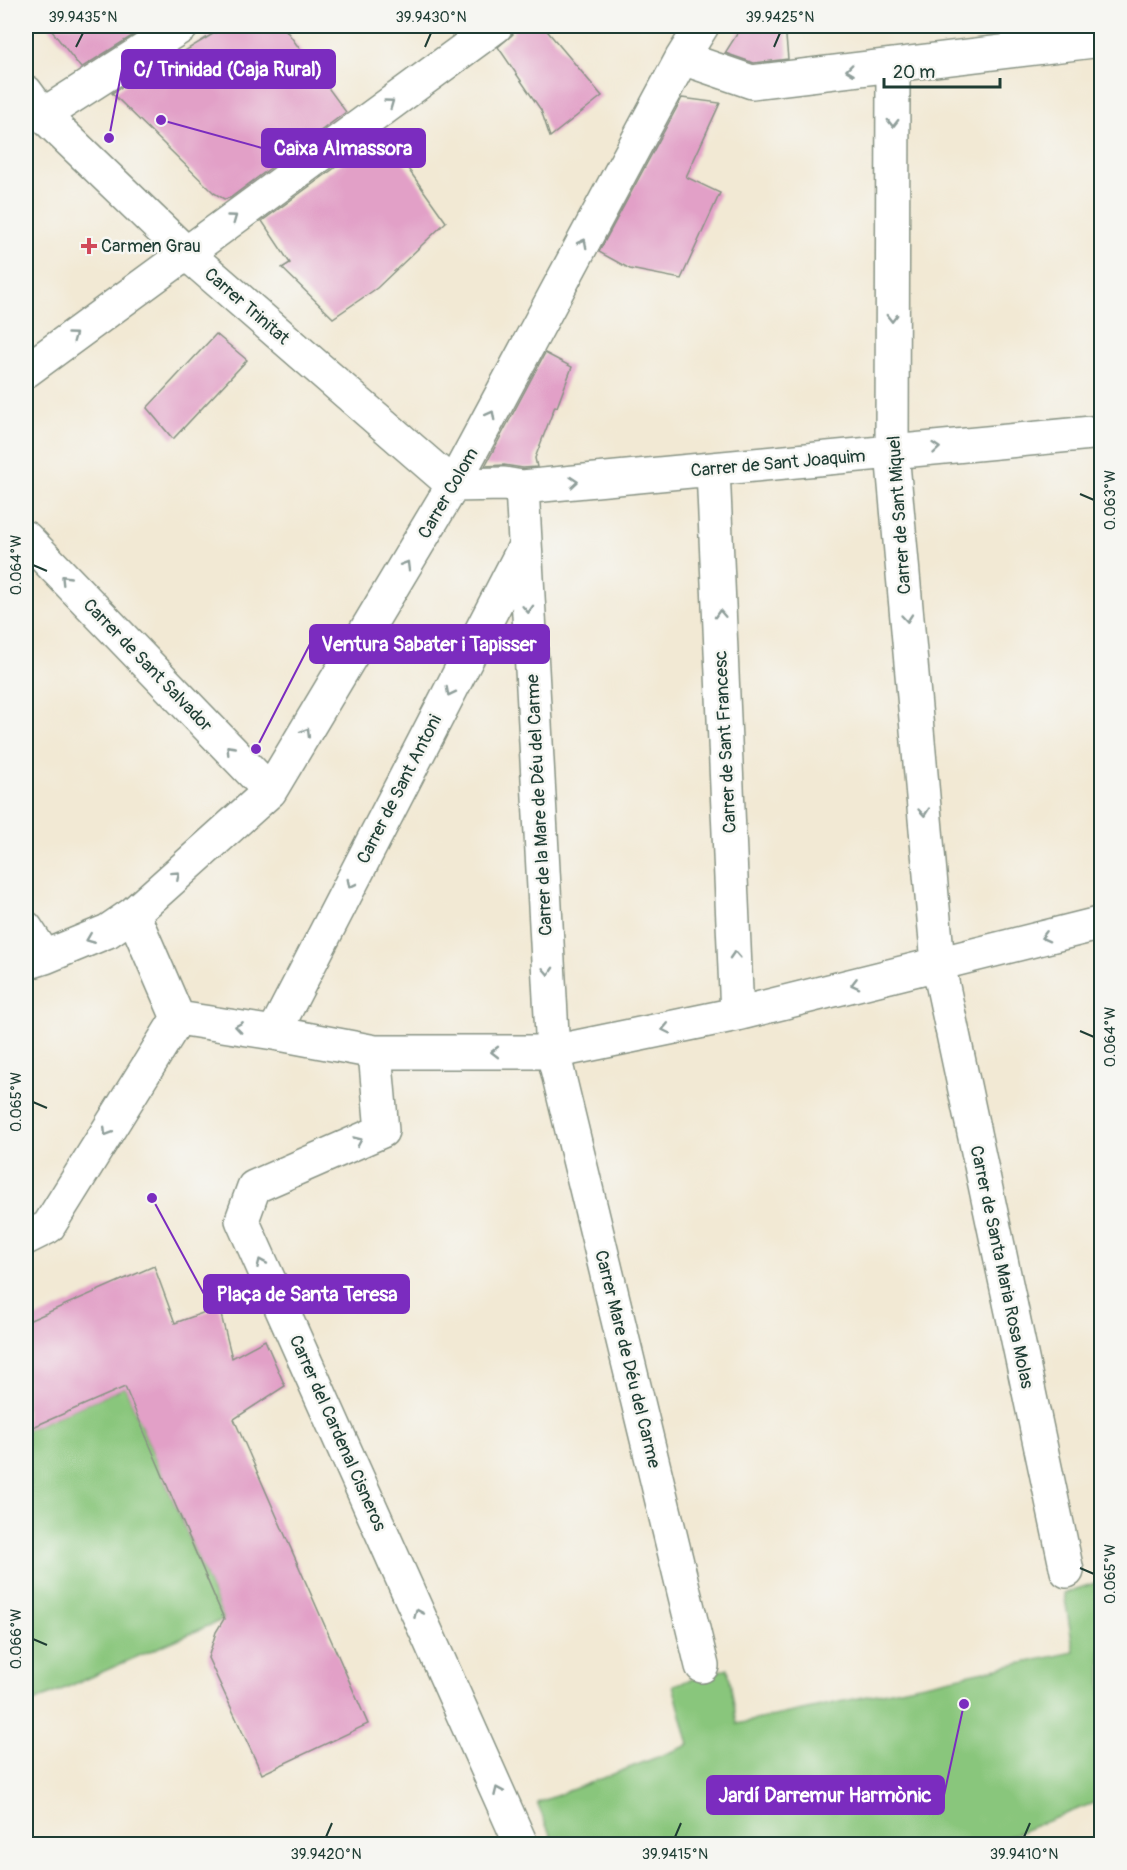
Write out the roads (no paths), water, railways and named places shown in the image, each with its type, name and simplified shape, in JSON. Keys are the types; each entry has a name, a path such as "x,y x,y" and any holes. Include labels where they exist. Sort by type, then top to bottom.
{"street":[{"path":"34,103 182,26"},
{"path":"26,371 496,26"},
{"name":"Carrer Colom","path":"35,960 108,932 133,914 270,791 453,485 682,58 702,26"},
{"path":"682,58 752,82 893,65 1013,38 1101,40"},
{"name":"Carrer de Sant Miquel","path":"893,65 892,452 938,963"},
{"name":"Carrer Trinitat","path":"34,103 186,253 453,485"},
{"name":"Carrer de Sant Joaquim","path":"453,485 504,484 522,487 1101,432"},
{"name":"Carrer de Sant Francesc","path":"713,469 737,1014"},
{"name":"Carrer de la Mare de Déu del Carme","path":"522,487 553,1052"},
{"name":"Carrer de Sant Salvador","path":"26,538 270,791"},
{"name":"Carrer de Sant Antoni","path":"274,1033 525,546"},
{"path":"133,914 178,1018"},
{"path":"178,1018 375,1052 553,1052 737,1014 1101,923"},
{"path":"26,928 35,960"},
{"name":"Carrer de Santa Maria Rosa Molas","path":"938,963 1067,1571"},
{"path":"27,1232 48,1227 178,1018"},
{"name":"Carrer del Cardenal Cisneros","path":"375,1052 382,1131 254,1187 242,1220 521,1845"},
{"name":"Carrer Mare de Déu del Carme","path":"553,1052 702,1666"}],"place":[{"name":"Caixa Almassora","path":"161,120"},
{"name":"C/ Trinidad (Caja Rural)","path":"109,138"},
{"name":"Carmen Grau","path":"89,246"},
{"name":"Ventura Sabater i Tapisser","path":"256,749"},
{"name":"Plaça de Santa Teresa","path":"152,1198"},
{"name":"Jardí Darremur Harmònic","path":"964,1704"}]}
